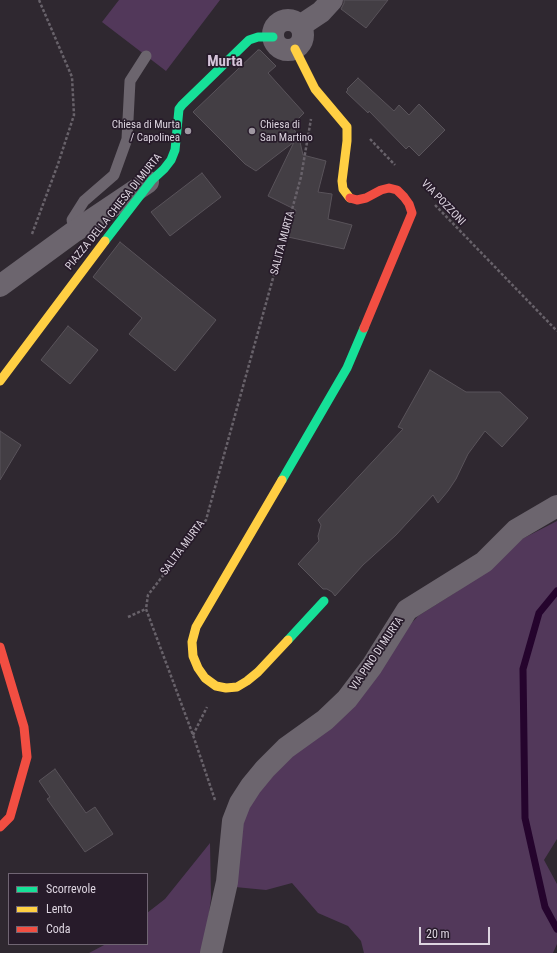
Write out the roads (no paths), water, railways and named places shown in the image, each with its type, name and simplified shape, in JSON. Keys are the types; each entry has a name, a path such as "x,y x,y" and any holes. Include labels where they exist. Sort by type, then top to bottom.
{"street":[{"path":"300,26 321,12 332,0"},
{"path":"282,21 292,21 300,26 303,36 302,41 295,49 281,49 274,42 273,33 278,24 282,21"},
{"name":"PIAZZA DELLA CHIESA DI MURTA","path":"0,382 69,288 152,180 171,160 176,150 179,109 182,105 249,40 273,37"},
{"path":"295,49 316,89 346,128 347,141 342,181 343,189 349,197 358,200 366,198 381,190 389,188 397,190 410,204 412,213 347,368 196,627 192,642 192,656 205,678 216,686 226,688 237,687 258,672 324,602"},
{"path":"0,286 76,231 152,180"},
{"name":"VIA PINO DI MURTA","path":"211,953 227,882 234,821 240,803 251,786 265,769 286,748 325,720 346,699 372,666 406,610 484,562 516,530 557,506"},
{"path":"0,647 24,727 27,757 10,817 0,827"}],"lane":[{"path":"76,231 72,220 84,201 114,176 127,139 130,81 146,56"}],"waterway":[{"path":"557,591 539,613 523,669 525,818 545,907 557,929"}],"place":[{"name":"Chiesa di Murta / Capolinea","path":"188,131"},
{"name":"Chiesa di San Martino","path":"252,131"}],"district":[{"name":"Murta","path":"225,62"}]}
